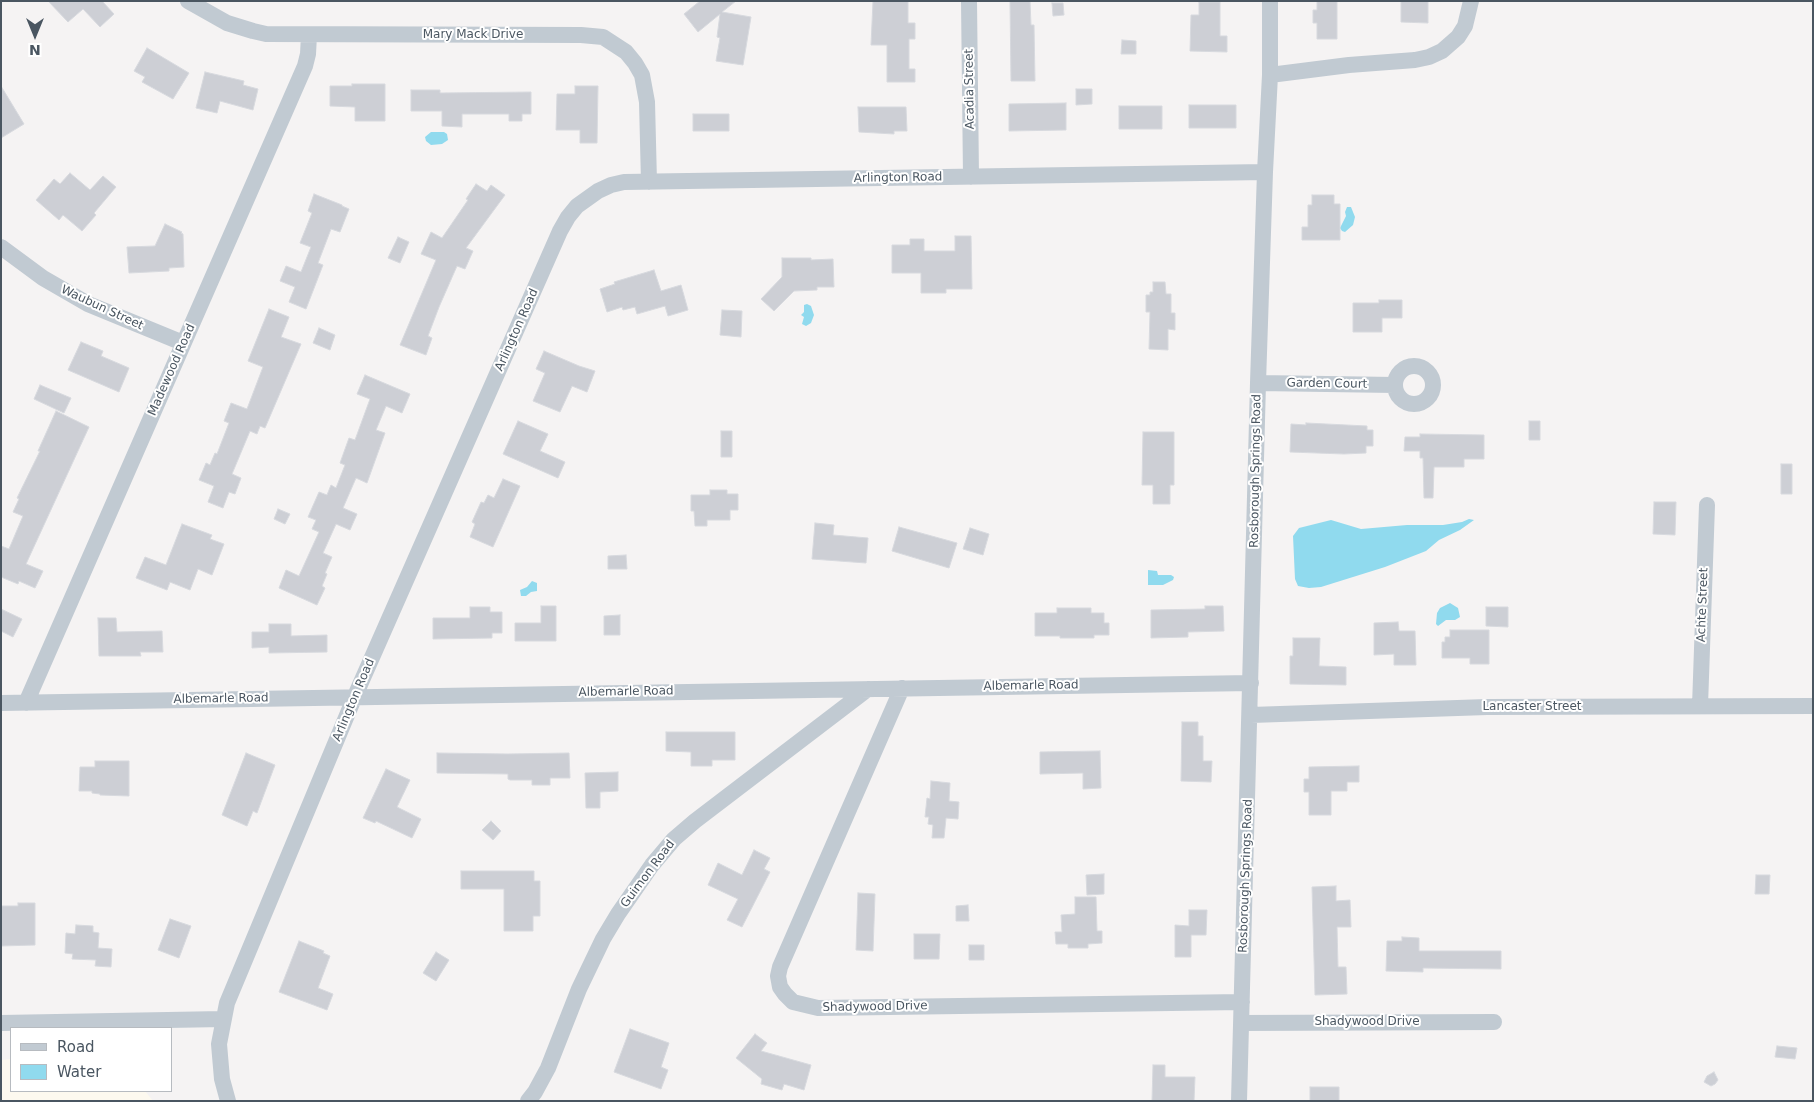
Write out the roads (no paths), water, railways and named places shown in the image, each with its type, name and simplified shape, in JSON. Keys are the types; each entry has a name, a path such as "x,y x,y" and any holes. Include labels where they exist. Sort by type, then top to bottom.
{"street":[{"name":"Mary Mack Drive","path":"188,1 214,17 253,32 266,34 582,35 603,38 626,52 642,75 647,102 650,182"},
{"name":"Acadia Street","path":"968,1 971,177"},
{"name":"Rosborough Springs Road","path":"1239,1101 1258,383 1270,75 1270,1"},
{"path":"1270,75 1429,57 1442,51 1458,37 1465,26 1472,1"},
{"name":"Madewood Road","path":"26,702 305,66 310,35"},
{"name":"Arlington Road","path":"228,1101 222,1079 219,1044 223,1019 234,986 355,696 560,231 577,206 588,197 611,185 624,182 1265,172"},
{"name":"Waubun Street","path":"1,247 43,278 88,304 184,343"},
{"name":"Garden Court","path":"1258,383 1395,385"},
{"name":"Achte Street","path":"1700,706 1707,505"},
{"name":"Albemarle Road","path":"1,703 1251,683"},
{"name":"Shadywood Drive","path":"902,688 780,967 778,976 780,987 793,1002 818,1008 1242,1002"},
{"name":"Guimon Road","path":"528,1101 548,1068 579,989 603,939 652,865 674,839 695,821 868,689"},
{"name":"Lancaster Street","path":"1250,715 1487,707 1813,706"},
{"path":"1,1023 223,1019"},
{"name":"Shadywood Drive","path":"1241,1023 1494,1022"}],"water":[{"path":"431,132 444,132 447,134 448,140 442,144 431,145 426,141 425,137"},
{"path":"1347,207 1351,207 1355,217 1353,225 1345,232 1340,228 1346,216"},
{"path":"804,305 811,306 814,315 811,323 806,326 802,324 804,317 801,315 804,312"},
{"path":"1469,519 1474,520 1460,530 1439,540 1426,551 1385,567 1321,587 1309,588 1298,586 1295,579 1293,536 1299,528 1331,520 1361,529 1407,525 1443,525"},
{"path":"1148,570 1157,571 1158,575 1171,575 1174,577 1173,580 1163,585 1148,585"},
{"path":"532,581 537,583 537,591 521,596 520,590 527,587"},
{"path":"1450,603 1458,608 1460,617 1455,620 1446,620 1438,626 1436,624 1437,613 1440,608"}]}
